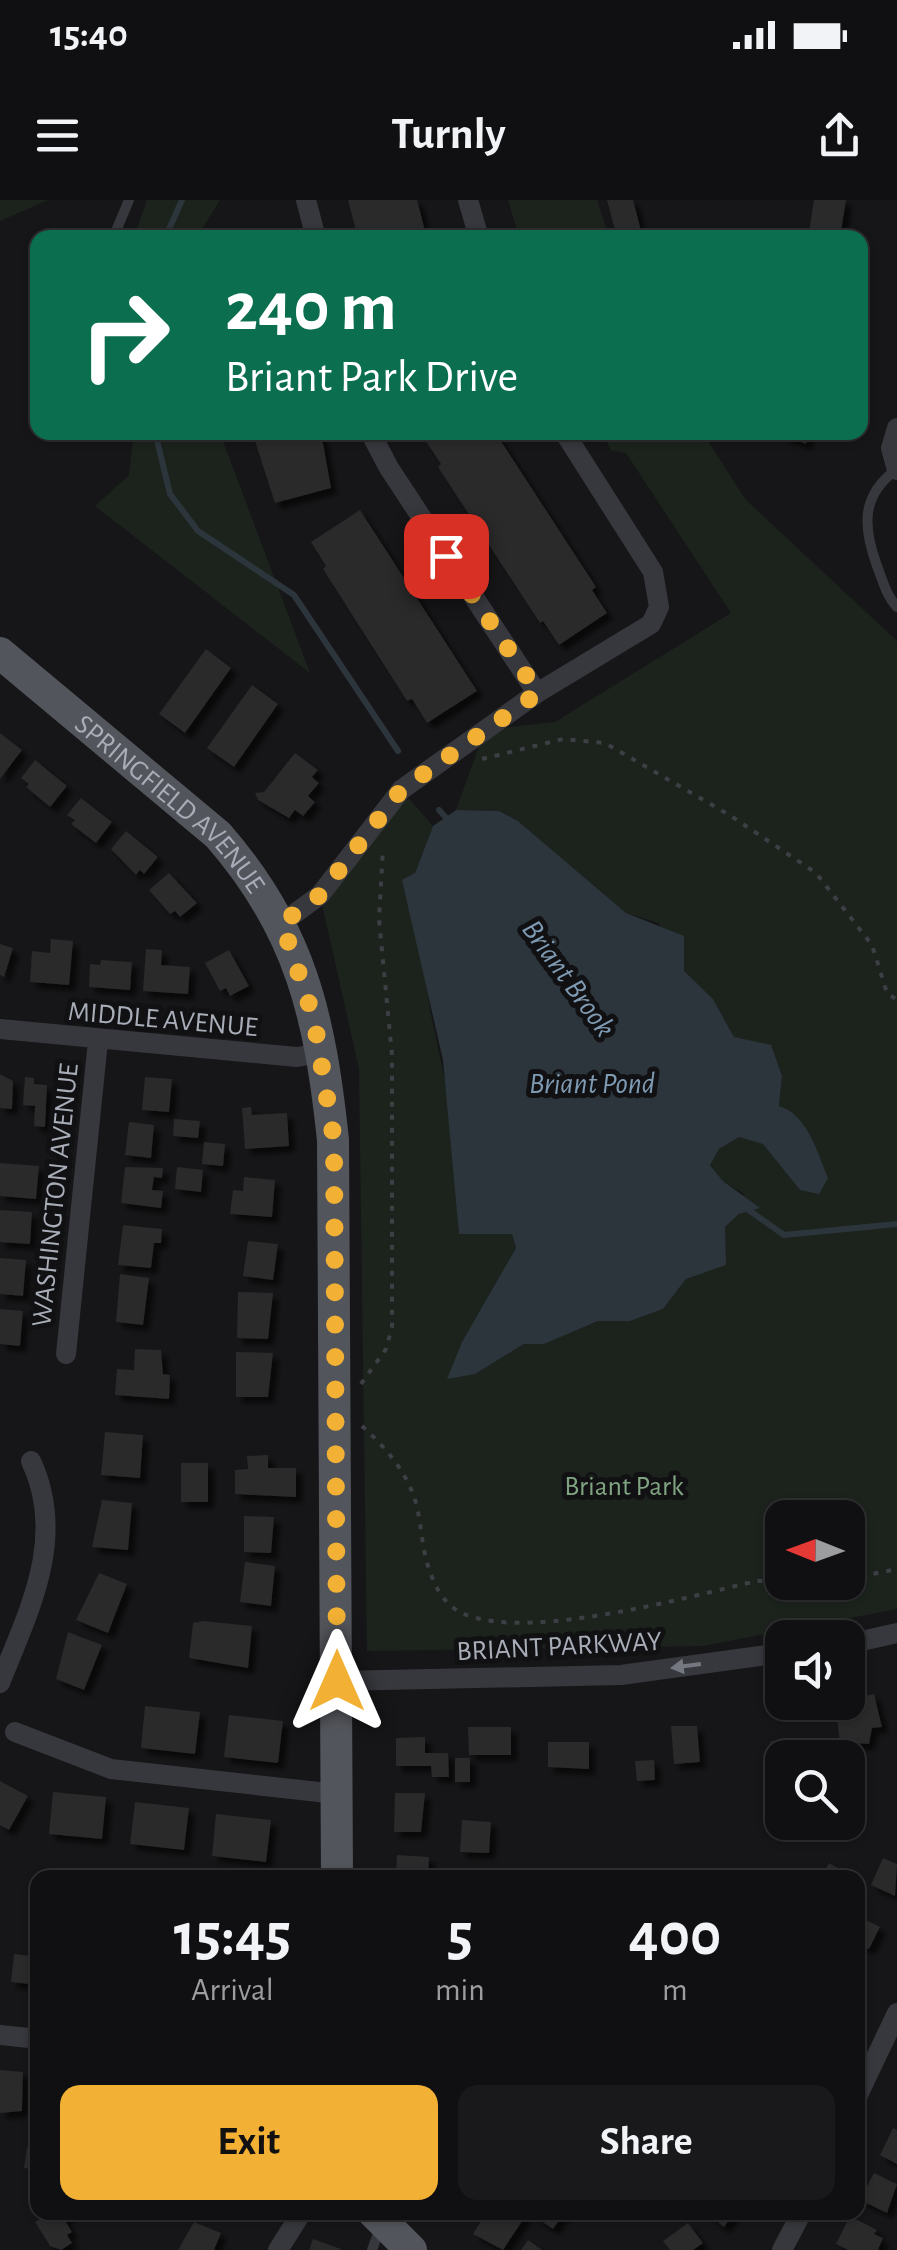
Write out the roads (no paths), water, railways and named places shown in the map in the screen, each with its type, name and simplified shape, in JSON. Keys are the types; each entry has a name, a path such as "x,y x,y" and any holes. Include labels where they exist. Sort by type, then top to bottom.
{"main road":[{"name":"SPRINGFIELD AVENUE","path":"0,652 218,834 282,923 303,978 321,1054 334,1140 338,1870"},
{"path":"376,2228 410,2250"}],"street":[{"path":"306,200 314,230"},
{"path":"468,200 477,230"},
{"path":"897,428 890,448 897,470"},
{"path":"374,440 388,468 538,693"},
{"path":"282,923 320,895 401,790 538,693 651,624 659,607 654,572 569,440"},
{"name":"MIDDLE AVENUE","path":"0,1029 297,1057 321,1054"},
{"name":"WASHINGTON AVENUE","path":"66,1354 98,1041"},
{"path":"0,1681 36,1589 48,1533 46,1493 30,1462"},
{"path":"865,1640 897,1633"},
{"name":"BRIANT PARKWAY","path":"337,1681 621,1674 765,1654"},
{"path":"15,1732 111,1770 337,1794"},
{"path":"865,2079 897,2013"},
{"path":"0,2035 30,2038"},
{"path":"278,2250 297,2220"},
{"path":"782,2250 798,2220"}],"lane":[{"path":"117,230 129,200"},
{"path":"897,470 885,478 864,516 875,561 897,607"}],"water":[{"name":"Briant Pond","path":"456,810 499,811 518,821 626,913 684,936 684,971 713,999 734,1037 771,1045 782,1076 779,1106 804,1126 828,1178 819,1194 800,1190 763,1144 739,1137 719,1149 710,1165 723,1181 760,1208 739,1214 725,1227 726,1265 686,1279 663,1309 630,1321 598,1321 544,1344 524,1344 475,1374 447,1379 462,1342 516,1248 512,1234 459,1234 443,1060 402,880 415,873 433,826"}],"waterway":[{"name":"Briant Brook","path":"169,230 182,200"},
{"name":"Briant Brook","path":"157,440 170,494 198,531 294,595 398,751"},
{"name":"Briant Brook","path":"439,810 449,821"},
{"name":"Briant Brook","path":"743,1206 784,1235 897,1224"}],"park label":[{"name":"Briant Park","path":"624,1485"}]}
